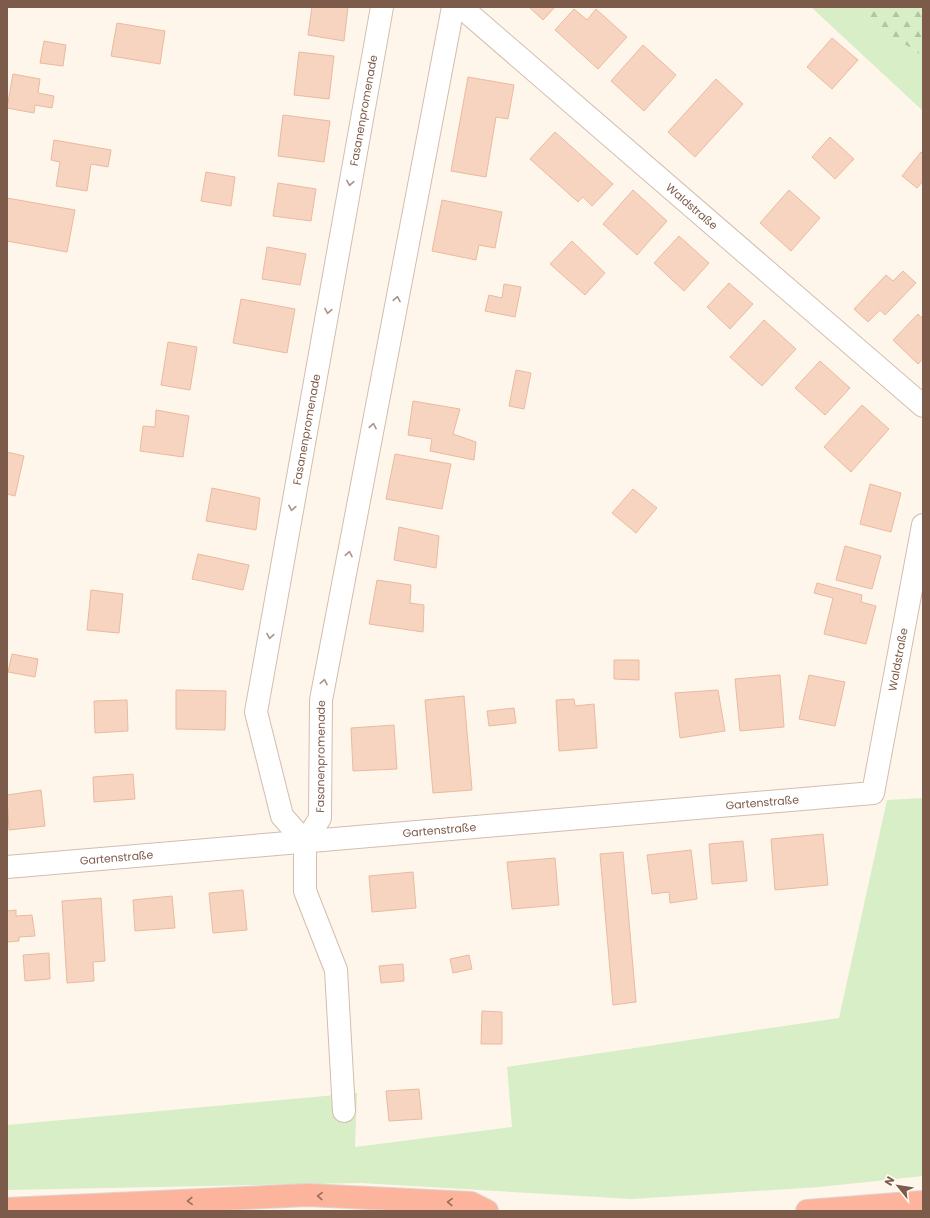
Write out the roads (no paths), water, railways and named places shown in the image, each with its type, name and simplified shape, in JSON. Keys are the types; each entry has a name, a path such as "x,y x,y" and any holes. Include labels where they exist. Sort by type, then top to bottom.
{"highway":[{"path":"7,1209 308,1195 471,1203 487,1211"},
{"path":"807,1211 923,1202"}],"street":[{"name":"Fasanenpromenade","path":"382,7 256,712 282,816 304,842 320,818 321,700 453,7"},
{"name":"Waldstraße","path":"461,7 923,406"},
{"name":"Waldstraße","path":"873,794 923,525"},
{"name":"Gartenstraße","path":"7,867 873,794"},
{"path":"304,842 305,890 336,970 344,1111"}]}
